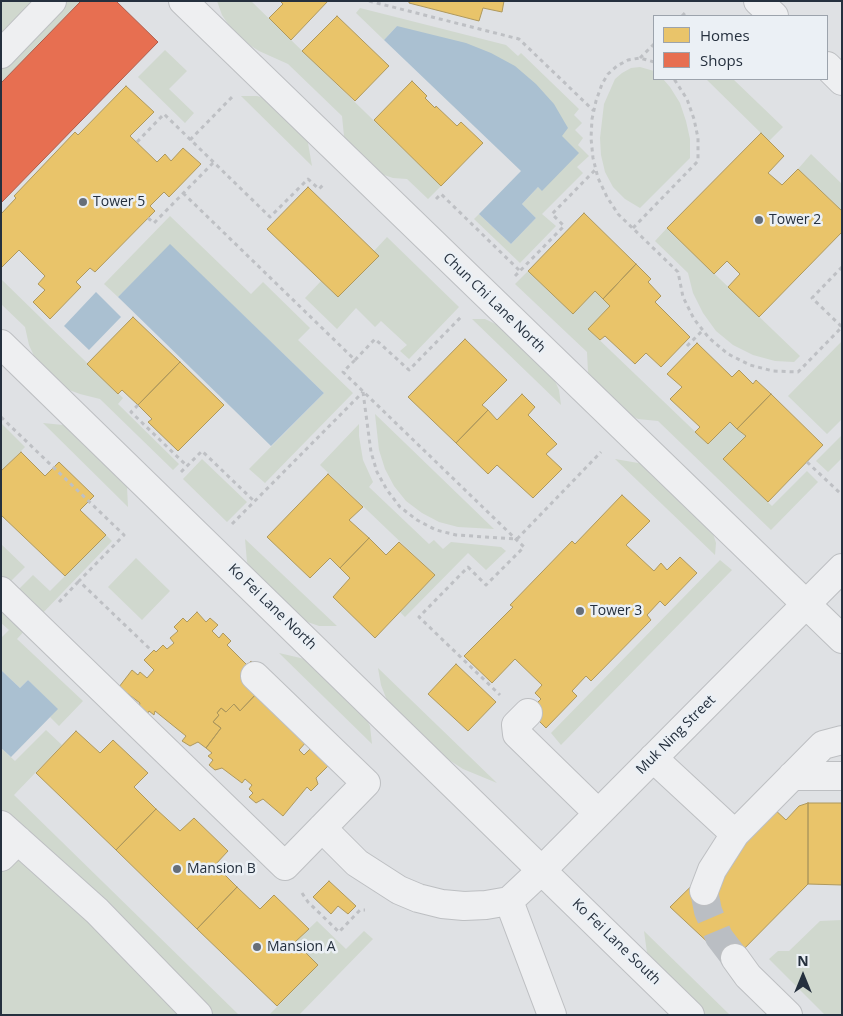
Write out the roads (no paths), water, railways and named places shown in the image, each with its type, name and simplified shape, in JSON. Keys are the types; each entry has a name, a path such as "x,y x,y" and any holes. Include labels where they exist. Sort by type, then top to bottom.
{"street":[{"path":"1,54 52,1"},
{"name":"Chun Chi Lane North","path":"183,1 842,639"},
{"path":"758,1 773,15"},
{"path":"828,67 842,81"},
{"name":"Ko Fei Lane North","path":"1,344 542,870"},
{"name":"Muk Ning Street","path":"508,901 542,870 842,568"},
{"path":"1,591 285,866 366,783 255,676"},
{"path":"526,715 516,725 517,734 598,813"},
{"path":"704,891 712,870 734,834 823,744 842,740"},
{"path":"653,758 734,834"},
{"path":"792,776 842,776"},
{"path":"322,828 357,862 399,890 418,898 442,904 464,906 508,901 552,1015"},
{"path":"7,841 97,911 198,1015"},
{"name":"Ko Fei Lane South","path":"542,870 690,1015"},
{"path":"734,958 748,976 788,1015"}],"water":[{"path":"397,26 466,43 491,53 515,66 536,84 554,104 568,128 562,136 579,153 542,191 538,187 522,204 536,218 511,244 479,214 521,171 384,40"},
{"path":"170,244 324,393 271,446 118,297"},
{"path":"96,292 121,317 89,350 64,326"},
{"path":"1,670 20,688 28,680 58,709 11,757 1,748"}],"tunnel":[{"path":"704,891 708,911 719,937 735,958"}],"place":[{"name":"Tower 5","path":"83,202"},
{"name":"Tower 2","path":"759,220"},
{"name":"Tower 3","path":"580,611"},
{"name":"Mansion B","path":"177,869"},
{"name":"Mansion A","path":"257,947"}]}
